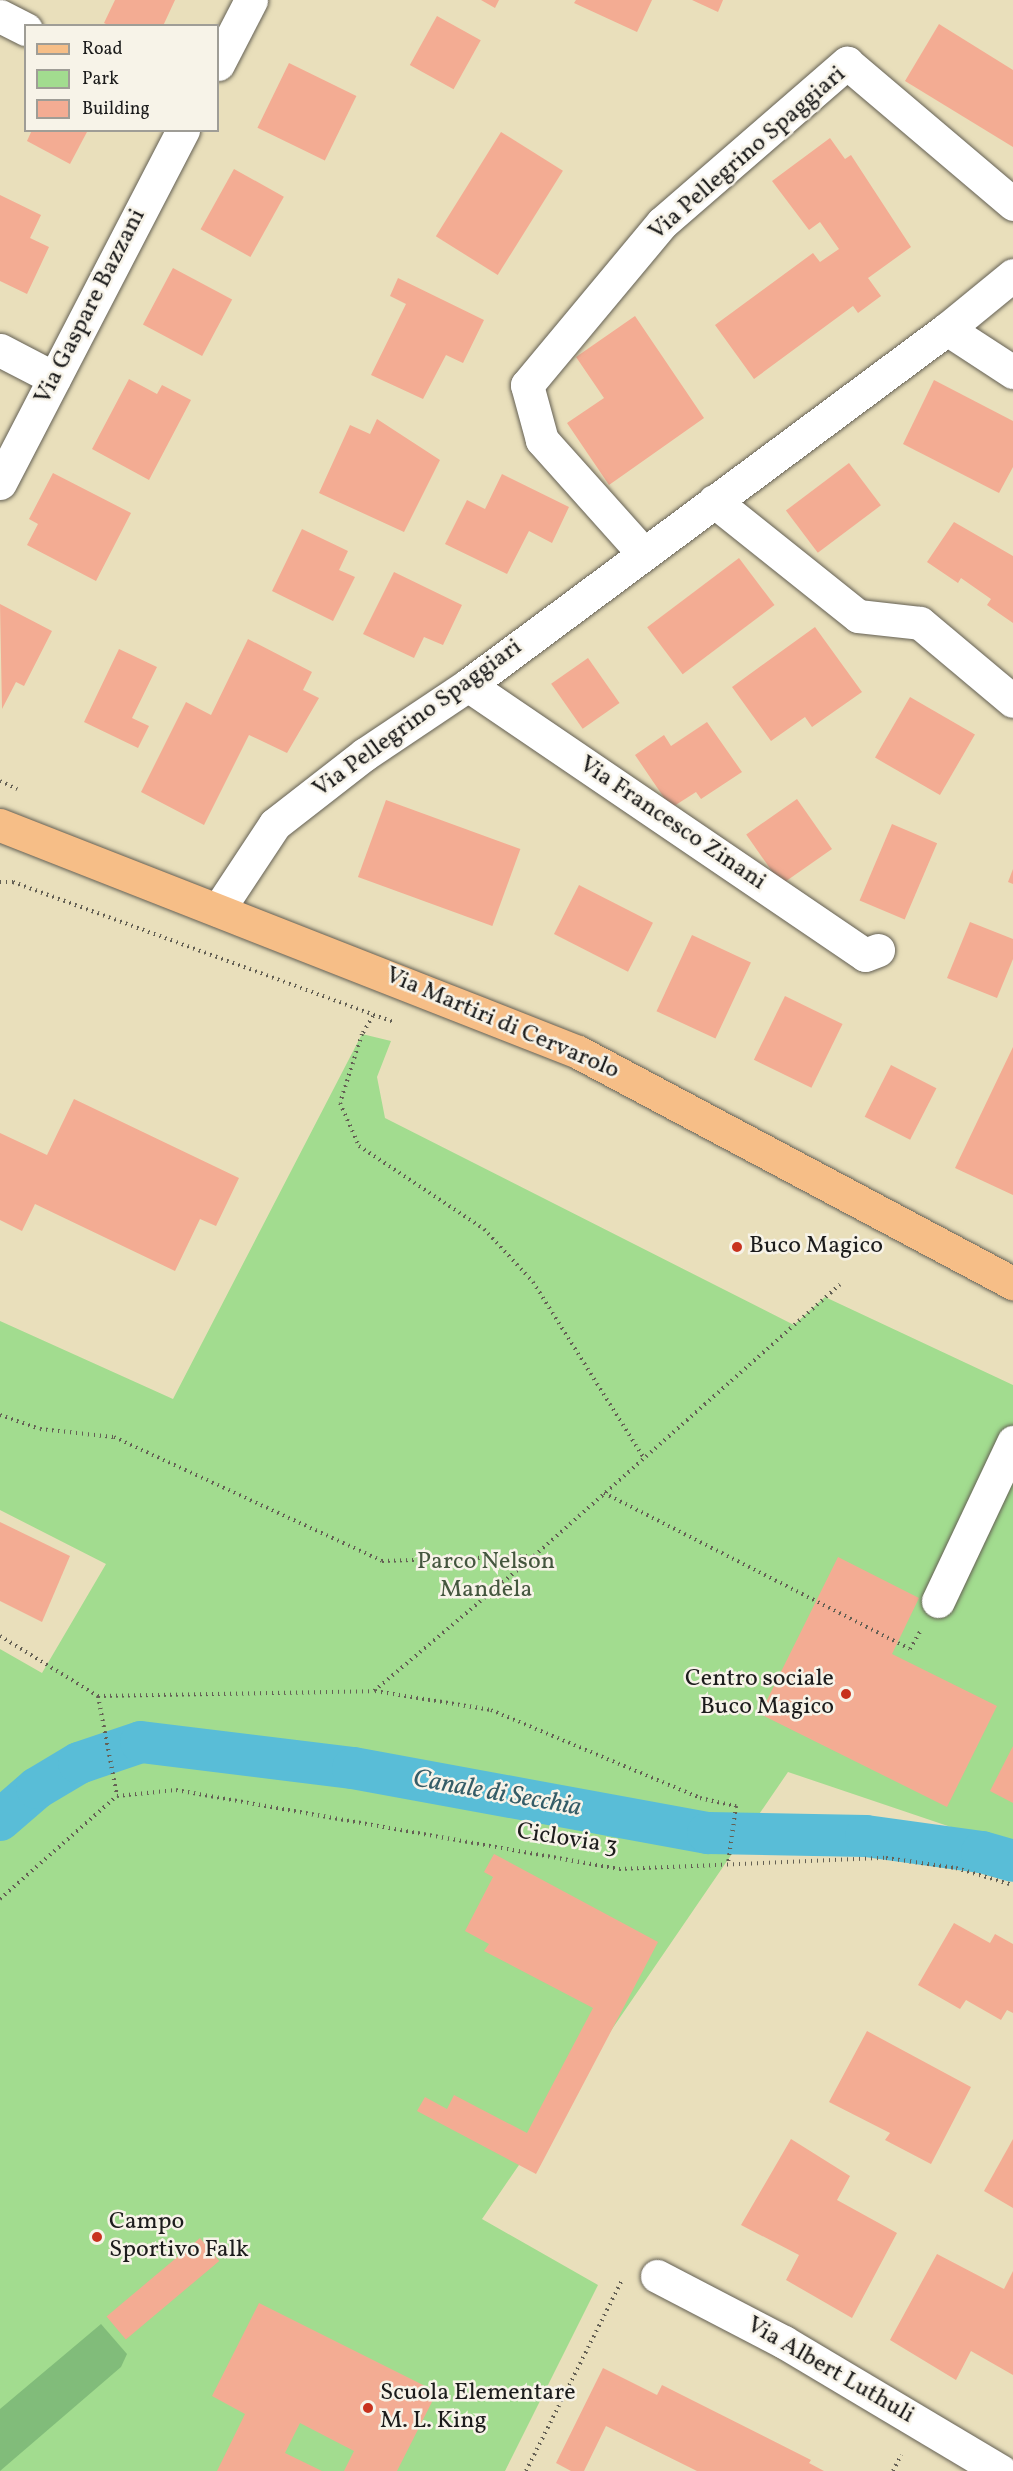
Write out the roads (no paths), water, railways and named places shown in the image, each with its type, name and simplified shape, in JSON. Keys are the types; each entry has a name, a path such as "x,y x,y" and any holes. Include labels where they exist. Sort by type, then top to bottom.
{"main road":[{"name":"Via Martiri di Cervarolo","path":"8,833 390,975 578,1052 1013,1283"}],"street":[{"path":"219,62 251,0"},
{"path":"0,15 24,28"},
{"name":"Via Pellegrino Spaggiari","path":"643,553 542,440 527,385 662,223 847,63 1013,204"},
{"name":"Via Gaspare Bazzani","path":"0,483 182,132"},
{"name":"Via Pellegrino Spaggiari","path":"218,910 275,824 365,754 468,685 947,329 1013,275"},
{"path":"947,329 1013,372"},
{"path":"0,350 54,378"},
{"path":"714,501 858,616 920,622 1013,701"},
{"name":"Via Francesco Zinani","path":"468,685 865,955 878,950"},
{"path":"938,1601 1013,1442"},
{"name":"Via Albert Luthuli","path":"657,2276 784,2342 1000,2471"}],"waterway":[{"name":"Canale di Secchia","path":"0,1820 37,1788 79,1763 141,1742 353,1768 708,1833 866,1836 982,1852 1013,1861"}],"place":[{"name":"Buco Magico","path":"737,1247"},
{"name":"Centro sociale Buco Magico","path":"846,1694"},
{"name":"Campo Sportivo Falk","path":"97,2237"},
{"name":"Scuola Elementare M. L. King","path":"368,2408"}],"park label":[{"name":"Parco Nelson Mandela","path":"486,1577"}]}
